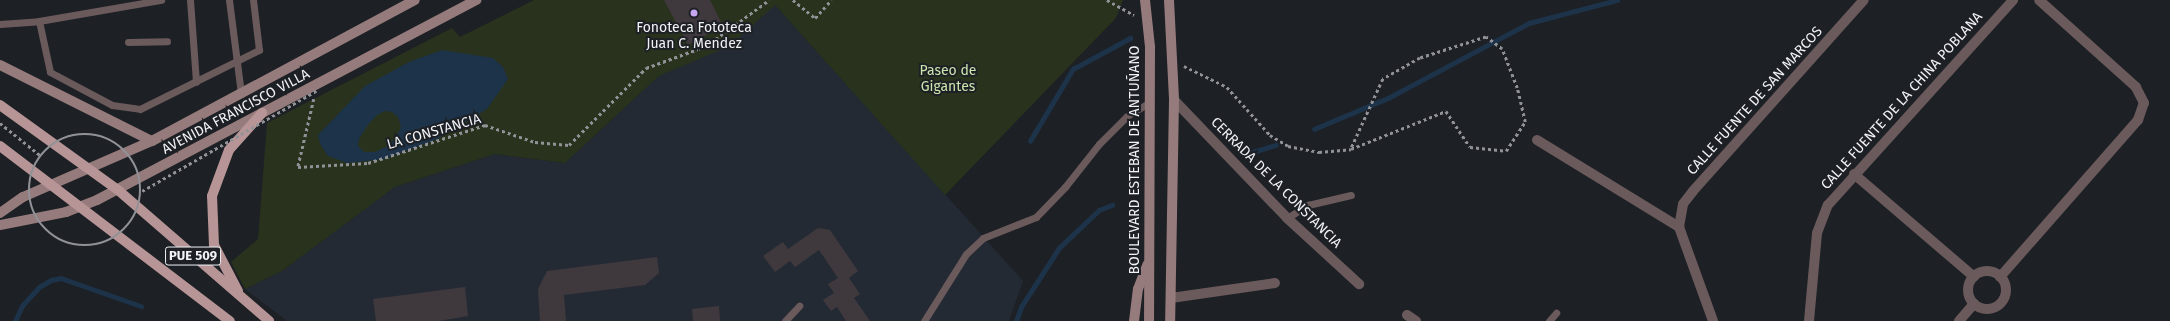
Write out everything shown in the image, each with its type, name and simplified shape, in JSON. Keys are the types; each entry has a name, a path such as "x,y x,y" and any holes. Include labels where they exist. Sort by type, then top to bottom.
{"main road":[{"name":"AVENIDA FRANCISCO VILLA","path":"0,212 15,201 152,141 415,0"},
{"name":"AVENIDA FRANCISCO VILLA","path":"0,225 79,208 118,190 477,0"},
{"name":"BOULEVARD ESTEBAN DE ANTUÑANO","path":"1145,0 1146,21 1150,47 1149,321"},
{"path":"1169,1 1174,100 1170,321"},
{"path":"0,65 152,141"},
{"path":"0,105 118,190"},
{"path":"247,302 236,288 214,245 212,196 229,150 262,113"},
{"path":"0,146 79,208"},
{"name":"PUE 509","path":"118,190 269,321"},
{"name":"PUE 509","path":"79,208 230,321"},
{"path":"1134,321 1138,289 1149,260"}],"street":[{"name":"CALLE FUENTE DE SAN MARCOS","path":"1679,227 1683,204 1692,191 1864,0"},
{"name":"CALLE FUENTE DE LA CHINA POBLANA","path":"1809,321 1817,233 1828,205 1854,174 2013,0"},
{"path":"2000,277 2138,120 2144,103 2136,87 2039,0"},
{"name":"CERRADA DE LA CONSTANCIA","path":"1174,100 1287,218 1360,284"},
{"path":"1537,140 1679,227 1713,321"},
{"path":"1854,174 1974,277"},
{"path":"1987,272 2000,277 2006,291 1999,304 1985,309 1974,304 1968,291 1974,277 1987,272"},
{"path":"1171,298 1275,283"},
{"path":"1959,321 1974,304"},
{"path":"1407,315 1416,321"}],"lane":[{"path":"0,24 39,21 161,0"},
{"path":"190,0 196,82"},
{"path":"229,0 241,94"},
{"path":"39,21 50,72 112,105 140,109 259,50 253,0"},
{"path":"128,42 167,41"},
{"path":"924,321 966,254 983,238 1036,217 1065,188 1099,144 1127,116 1150,102"},
{"path":"1287,218 1308,205 1351,195"},
{"path":"785,321 799,306"},
{"path":"1549,321 1556,313"}],"path":[{"name":"LA CONSTANCIA","path":"142,191 316,91 298,167 368,163 485,125 535,142 569,145 646,68 706,46 769,0"},
{"path":"793,0 815,18 830,0"},
{"path":"1107,0 1146,21"},
{"path":"1173,61 1227,87 1270,135 1288,146 1319,152 1351,149 1446,111 1470,147 1506,151 1526,122 1517,88 1498,46 1486,37 1420,58 1383,79 1351,149"},
{"path":"0,123 40,155"},
{"path":"87,133 104,136 120,145 132,158 139,174 142,191 138,209 130,224 117,237 101,244 83,247 66,244 50,235 38,222 30,206 28,189 31,171 40,155 53,143 69,136 87,133"}],"shaded area":[{"path":"775,5 1023,281 1009,321 287,321 245,289 282,271 395,187 495,154 565,163 659,76"}],"green space":[{"name":"Paseo de Gigantes","path":"534,0 1123,0 1116,18 945,195 775,5 730,46 659,76 565,163 495,154 395,187 282,271 245,289 231,262 258,239 267,123 452,28 460,37"}],"water":[{"path":"442,50 493,58 503,67 508,79 487,109 437,139 385,159 347,163 328,156 320,144 318,135 365,86 409,62","holes":["385,111 392,112 398,117 401,127 396,138 386,147 375,152 364,152 358,146 359,139 367,126 377,115"]}],"building":[{"name":"Fonoteca Fototeca Juan C. Mendez","path":"664,0 710,0 723,26 688,45"},
{"path":"818,228 830,230 858,271 849,278 860,294 854,298 870,321 846,321 837,307 831,311 823,300 834,293 828,284 838,278 819,250 795,267 790,261 775,272 763,256 783,242 788,249"},
{"path":"657,257 659,273 645,285 564,295 566,321 540,321 538,289 547,271"},
{"path":"465,287 468,316 439,321 376,321 373,299"},
{"path":"719,306 720,321 693,321 692,309"}],"waterway":[{"path":"1314,129 1388,98 1529,23 1617,0"},
{"path":"1030,141 1073,69 1130,38"},
{"path":"1246,154 1276,145"},
{"path":"1016,321 1021,307 1059,248 1099,210 1112,205"},
{"path":"15,321 22,306 39,287 51,280 61,278 141,306"}],"place":[{"name":"Fonoteca Fototeca Juan C. Mendez","path":"694,13"}]}
